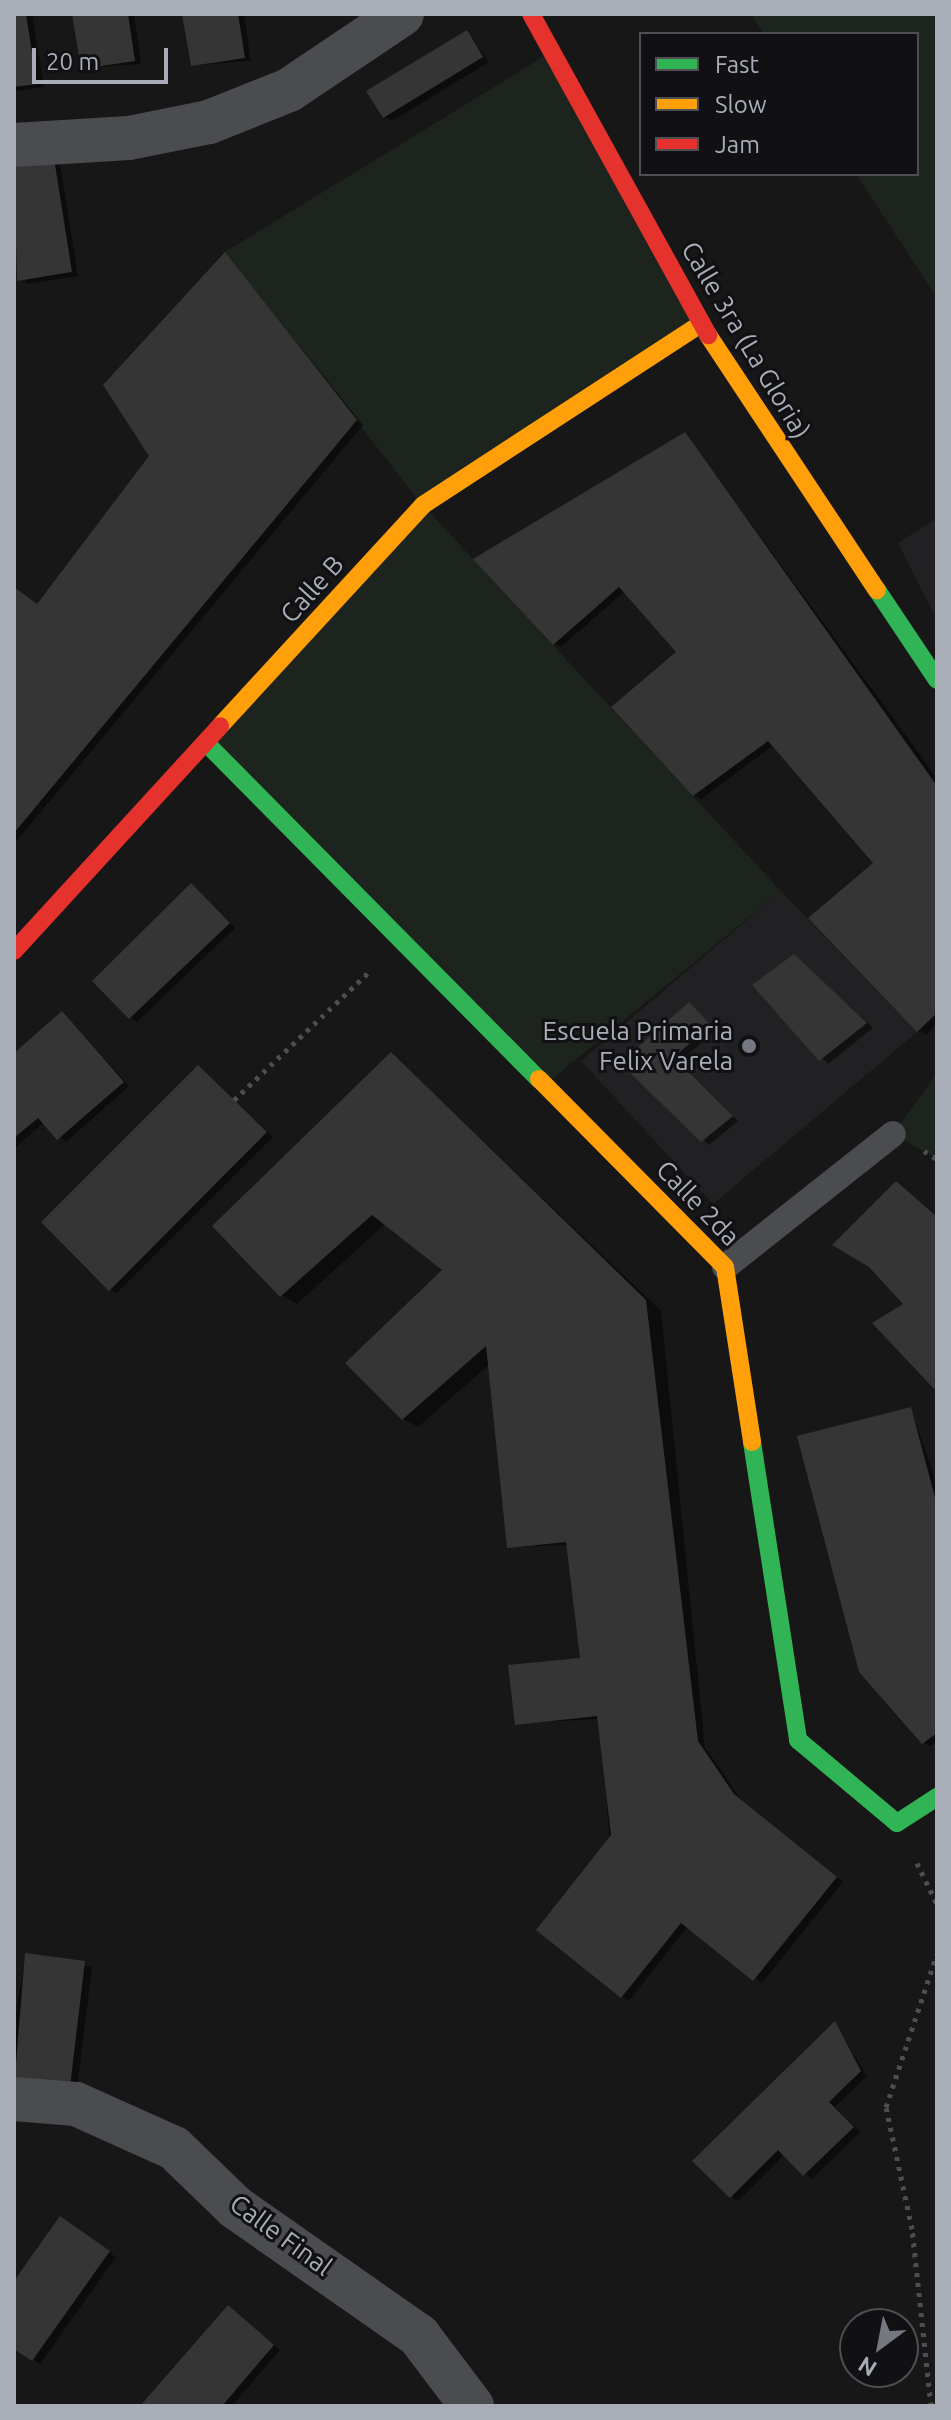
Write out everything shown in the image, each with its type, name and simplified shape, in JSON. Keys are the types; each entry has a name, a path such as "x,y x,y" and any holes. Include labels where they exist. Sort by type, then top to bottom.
{"street":[{"path":"14,145 129,138 209,122 289,90 402,14"},
{"name":"Calle 3ra (La Gloria)","path":"531,14 701,324 937,680"},
{"name":"Calle B","path":"14,951 423,505 701,324"},
{"name":"Calle 2da","path":"207,744 725,1267 798,1740 897,1823 937,1797"},
{"name":"Calle Final","path":"14,2099 76,2104 174,2148 235,2207 419,2336 472,2406"}],"lane":[{"path":"725,1267 893,1134"}],"path":[{"path":"234,1100 402,941"},
{"path":"931,2406 912,2229 886,2107 937,1954"}],"shaded area":[{"path":"751,14 937,14 937,298 857,176 919,176 919,32 763,32"},
{"path":"551,52 701,324 423,505 781,891 545,1085 207,744 422,505 225,252"},
{"path":"937,518 937,620 898,543"},
{"name":"Escuela Primaria Felix Varela","path":"781,891 917,1032 713,1204 581,1061"},
{"path":"937,1073 937,1159 893,1134"}],"building":[{"path":"14,14 26,14 37,84 14,87"},
{"path":"72,14 128,14 135,61 81,69"},
{"path":"182,14 238,14 245,58 191,66"},
{"path":"467,30 483,57 383,118 366,91"},
{"path":"54,158 72,272 17,281 14,164"},
{"path":"225,252 357,420 14,833 14,587 37,604 149,456 103,385"},
{"path":"685,432 937,786 937,1013 917,1032 808,918 873,863 768,741 693,796 611,707 676,652 619,587 553,645 473,559"},
{"path":"191,883 230,923 129,1019 92,981"},
{"path":"794,954 867,1023 819,1061 752,985"},
{"path":"689,1002 711,1025 674,1057 733,1116 701,1142 620,1063"},
{"path":"62,1011 124,1082 57,1140 38,1118 14,1138 14,1053"},
{"path":"391,1052 646,1300 698,1741 734,1794 837,1877 753,1981 681,1923 621,1998 536,1930 611,1835 597,1716 515,1725 508,1665 580,1658 566,1542 507,1548 486,1346 402,1420 345,1363 442,1270 372,1215 280,1297 212,1226"},
{"path":"198,1065 267,1132 109,1291 41,1222"},
{"path":"896,1181 937,1217 937,1392 872,1323 903,1304 869,1267 832,1245"},
{"path":"911,1407 937,1505 937,1733 922,1744 859,1672 797,1436"},
{"path":"25,1953 85,1961 69,2095 14,2088"},
{"path":"835,2021 861,2071 829,2102 854,2127 803,2176 778,2150 730,2198 692,2161"},
{"path":"60,2216 110,2251 32,2361 14,2349 14,2281"},
{"path":"228,2305 274,2345 222,2406 140,2406"}],"traffic: fast":[{"path":"877,590 937,680"},
{"path":"207,744 539,1079"},
{"path":"752,1442 798,1740 897,1823 937,1797"}],"traffic: slow":[{"path":"220,726 423,505 701,324"},
{"path":"708,335 877,590"},
{"path":"539,1079 725,1267 752,1442"}],"traffic: jam":[{"path":"531,14 708,335"},
{"path":"14,951 220,726"}],"place":[{"name":"Escuela Primaria Felix Varela","path":"749,1046"}]}
